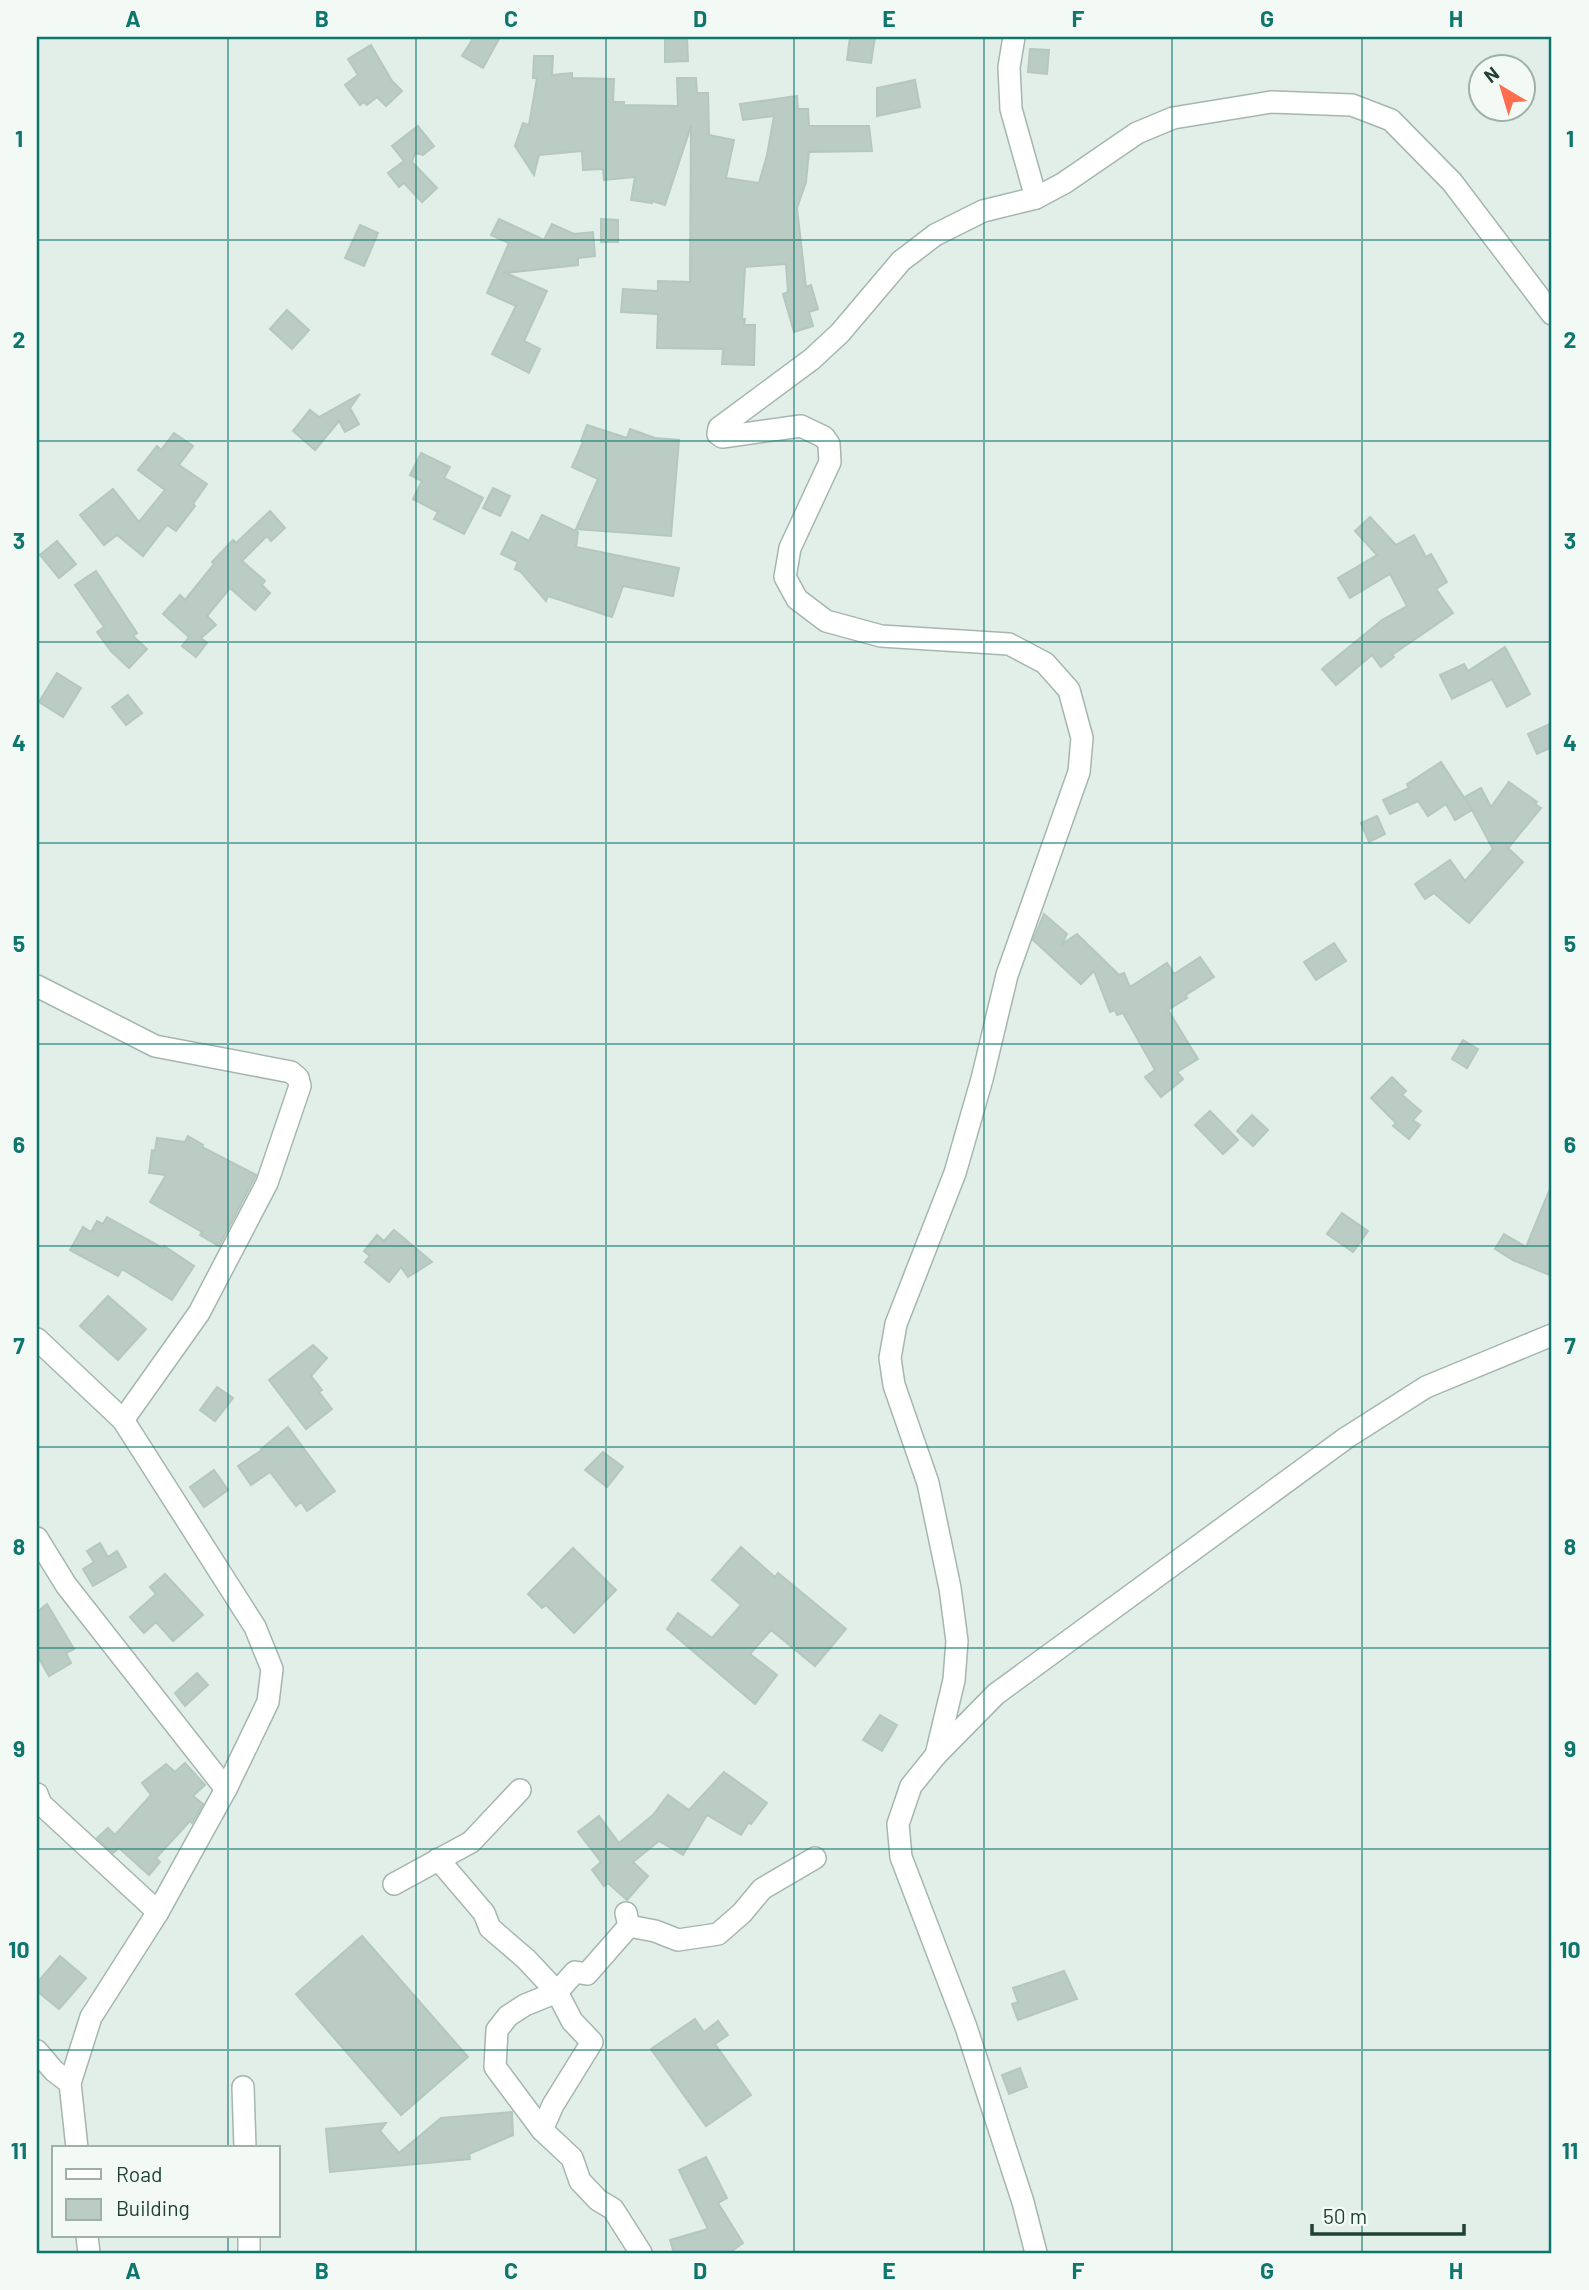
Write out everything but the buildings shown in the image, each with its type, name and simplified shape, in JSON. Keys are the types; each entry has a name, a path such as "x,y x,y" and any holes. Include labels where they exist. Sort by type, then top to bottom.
{"street":[{"path":"1014,37 1009,67 1011,109 1036,198"},
{"path":"936,1755 954,1680 957,1641 950,1588 928,1483 894,1385 890,1357 896,1324 956,1173 1007,975 1079,772 1082,738 1069,690 1045,663 1009,644 881,636 826,621 797,599 785,577 790,548 830,462 829,444 824,437 801,426 722,437 718,434 719,428 812,359 840,333 901,261 935,235 983,211 1036,198 1064,183 1138,133 1172,118 1271,102 1352,105 1391,120 1452,182 1552,314"},
{"path":"37,986 155,1046 291,1072 298,1079 300,1086 267,1183 198,1312 123,1420"},
{"path":"1036,2253 1023,2202 966,2027 901,1857 898,1824 911,1786 936,1755 996,1694 1346,1438 1426,1387 1552,1335"},
{"path":"37,1339 123,1420 255,1627 272,1669 268,1702 226,1789 158,1912 91,2017 69,2083 77,2146"},
{"path":"37,1538 66,1585 226,1789"},
{"path":"394,1884 471,1842 520,1790"},
{"path":"37,1794 41,1804 158,1912"},
{"path":"641,2253 613,2209 598,2200 580,2181 572,2158 542,2130 495,2067 497,2030 508,2017 525,2005 557,1992 575,1972 587,1974 628,1919 678,1940 719,1934 742,1913 762,1889 815,1858"},
{"path":"438,1859 484,1913 490,1928 526,1959 557,1992 572,2021 592,2042 553,2105 542,2130"},
{"path":"37,2051 54,2071 69,2083"},
{"path":"243,2087 245,2146"}]}
